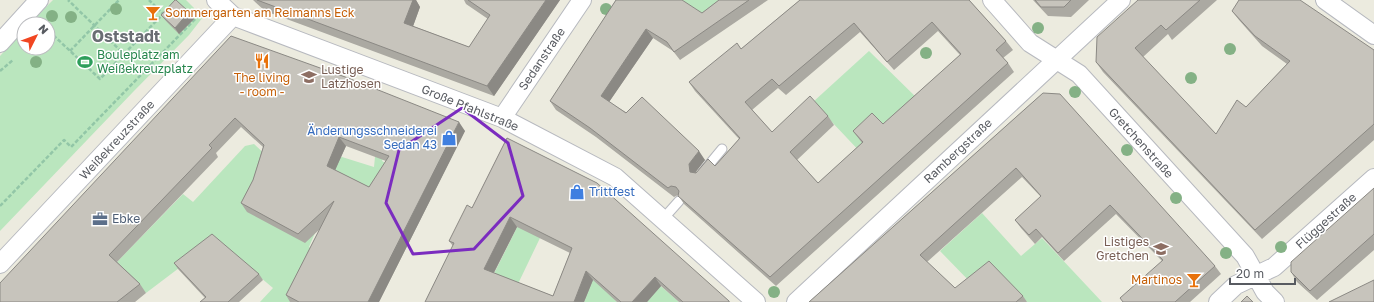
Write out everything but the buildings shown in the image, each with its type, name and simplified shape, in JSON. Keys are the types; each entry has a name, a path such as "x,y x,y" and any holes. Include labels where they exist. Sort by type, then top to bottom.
{"street":[{"path":"0,43 39,0"},
{"name":"Sedanstraße","path":"502,118 582,0"},
{"name":"Gretchenstraße","path":"992,0 1030,43 1079,74 1245,256 1265,292 1275,302"},
{"name":"Rambergstraße","path":"796,302 1121,0"},
{"path":"1325,0 1374,35"},
{"name":"Große Pfahlstraße","path":"210,5 233,16 502,118 615,177 756,302"},
{"name":"Weißekreuzstraße","path":"0,264 233,16"},
{"name":"Flüggestraße","path":"1218,302 1236,285 1274,267 1374,178"}],"lane":[{"path":"700,176 722,150"},
{"path":"663,220 679,201"}],"path":[{"path":"68,0 124,54 162,54"},
{"path":"70,51 119,0"},
{"path":"56,38 100,80 163,14 149,0"},
{"path":"0,206 64,140 71,148 210,5"}],"highlighted area":[{"path":"462,108 508,143 523,196 474,249 413,254 386,203 399,150"}],"green space":[{"path":"53,0 186,0 203,17 189,35 0,231 0,56 16,39 16,56 56,56 56,16 37,16"},
{"path":"680,0 744,0 708,21"},
{"path":"869,51 922,103 864,156 813,102"},
{"path":"392,137 382,161 400,172 375,196 333,175 326,152 374,167 375,157"},
{"path":"254,144 269,158 321,219 309,247 315,251 293,302 260,302 273,288 216,240 146,293 115,264 183,194 193,202 245,146"},
{"path":"529,203 540,238 516,288 480,302"},
{"path":"982,213 1021,256 1042,238 1102,302 1027,302 974,286 940,251"},
{"path":"596,271 615,300 617,302 584,302"},
{"path":"655,281 679,302 647,302"}],"place":[{"name":"Sommergarten am Reimanns Eck","path":"153,13"},
{"name":"The living - room -","path":"262,61"},
{"name":"Bouleplatz am Weißekreuzplatz","path":"85,62"},
{"name":"Lustige Latzhosen","path":"309,77"},
{"name":"Änderungsschneiderei Sedan 43","path":"449,138"},
{"name":"Trittfest","path":"577,192"},
{"name":"Ebke","path":"100,219"},
{"name":"Listiges Gretchen","path":"1161,249"},
{"name":"Martinos","path":"1194,280"}],"district":[{"name":"Oststadt","path":"126,36"}]}
